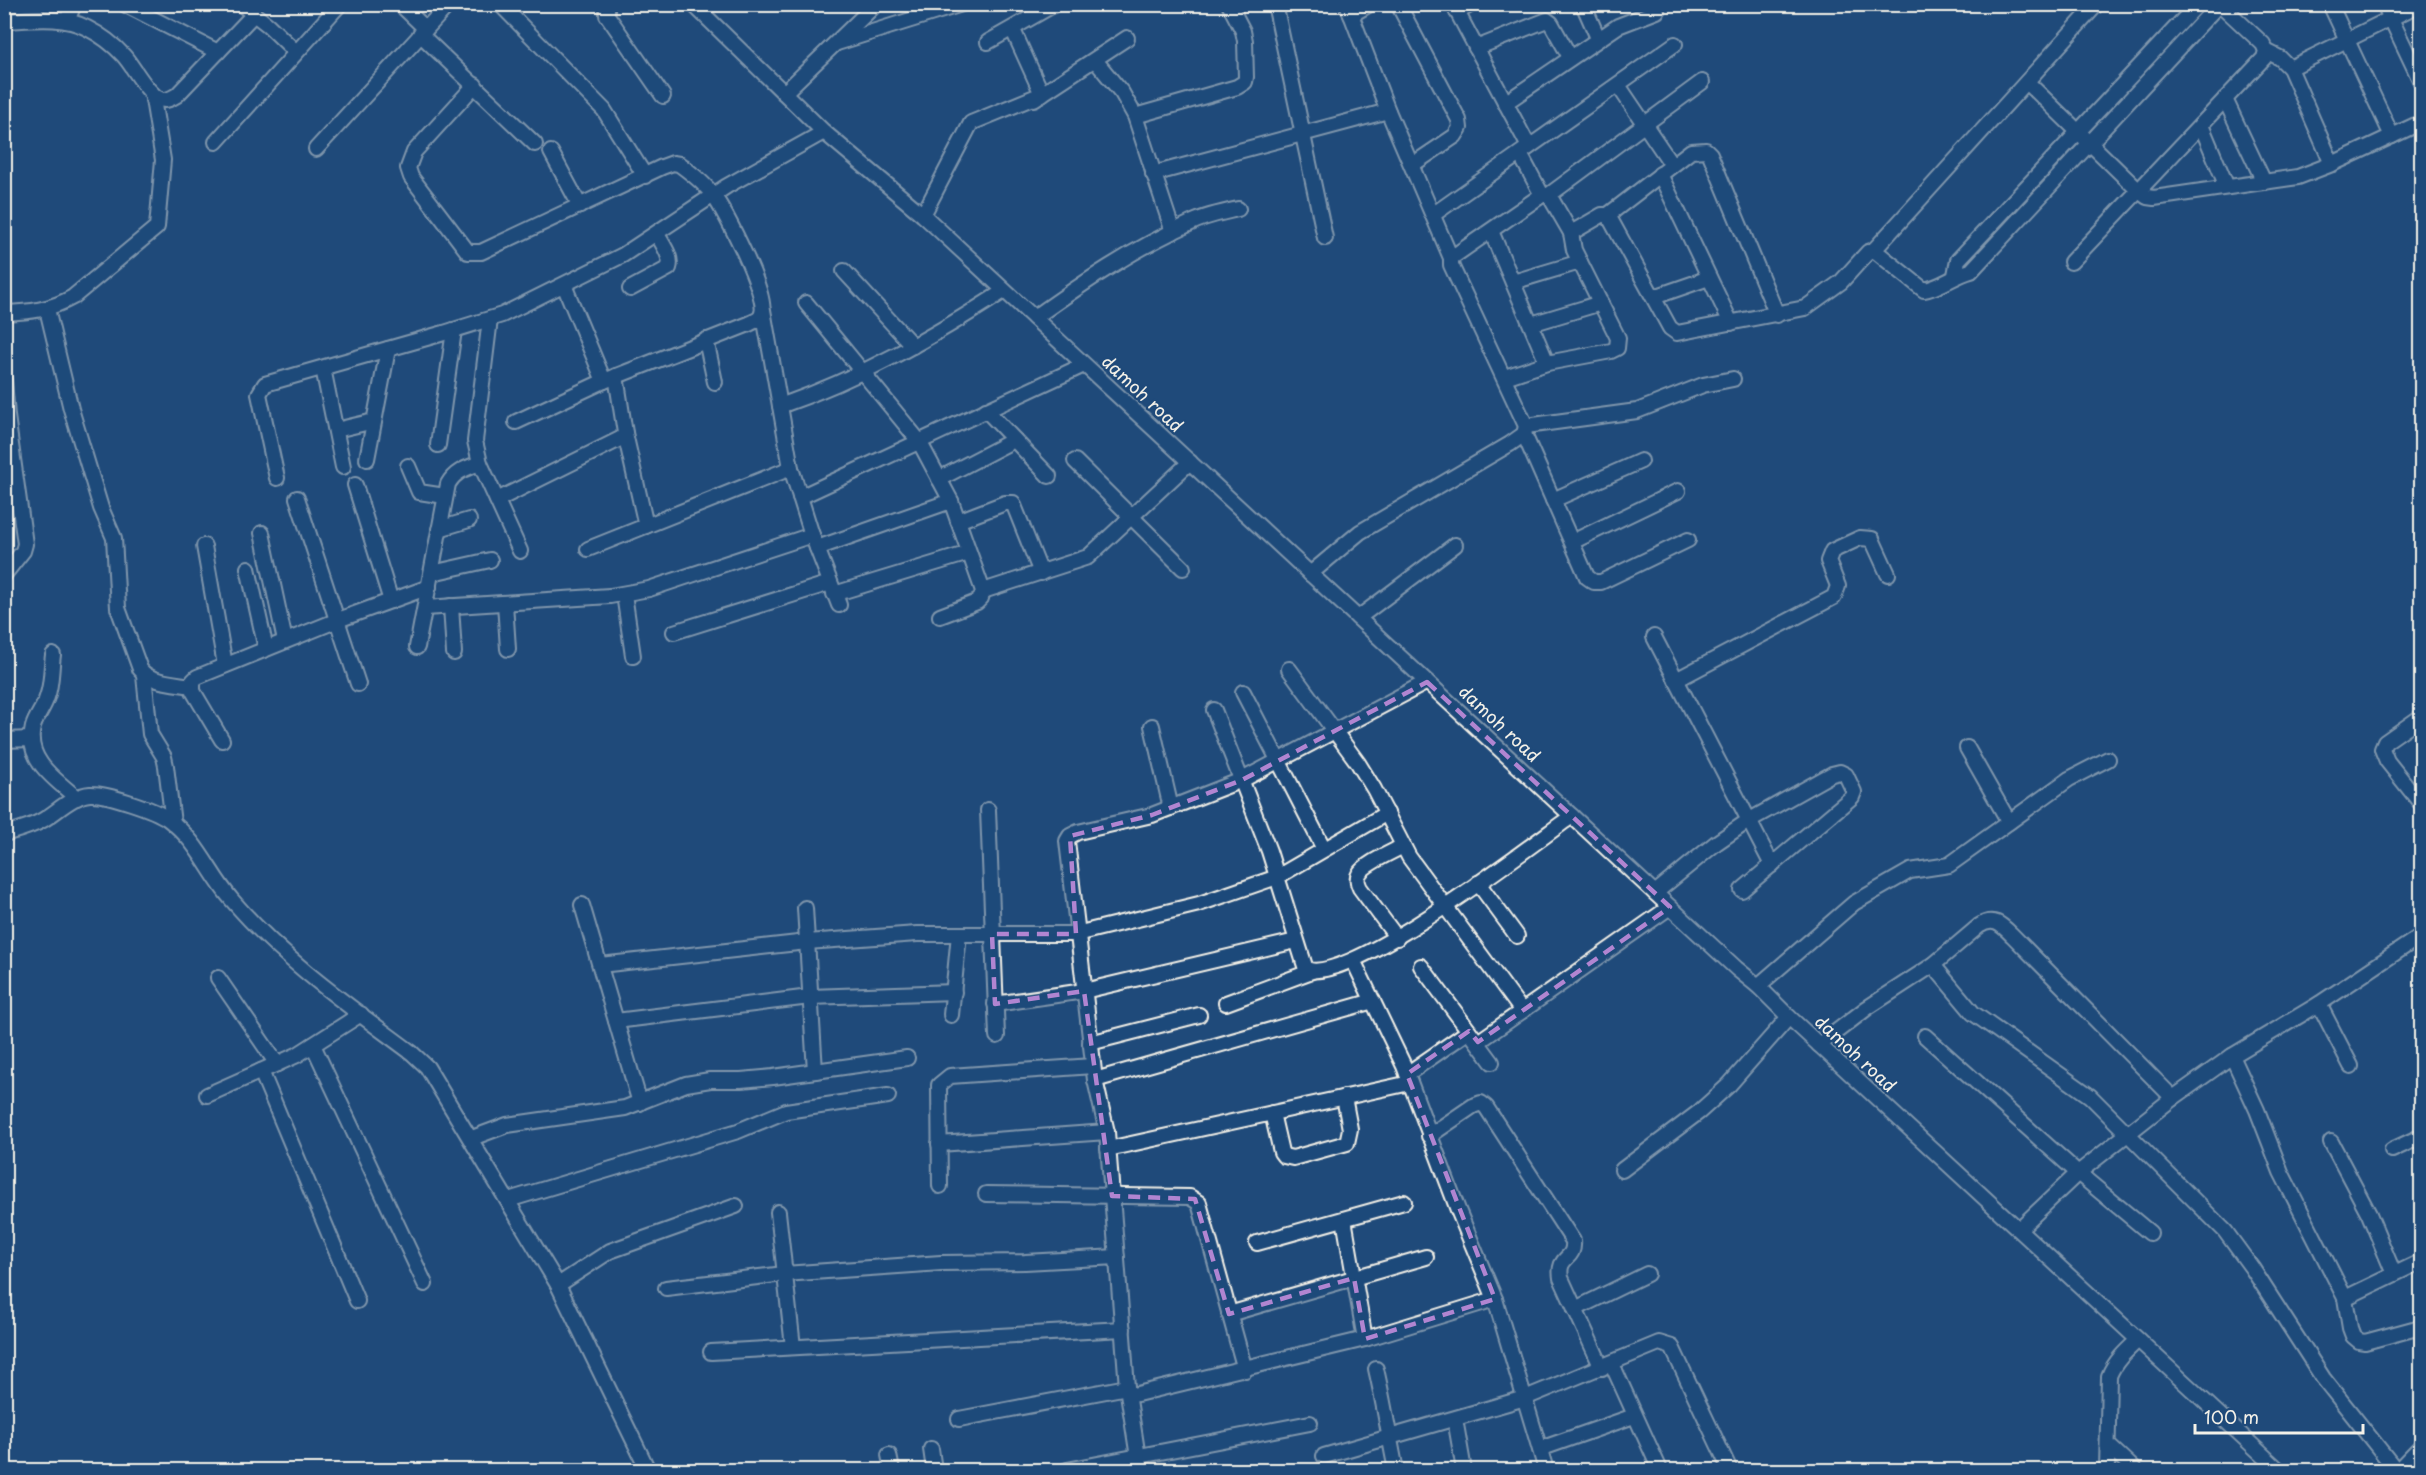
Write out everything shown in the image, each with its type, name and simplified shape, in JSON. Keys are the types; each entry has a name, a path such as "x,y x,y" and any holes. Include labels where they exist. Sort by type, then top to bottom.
{"street":[{"path":"67,21 74,4"},
{"path":"124,4 218,52"},
{"path":"242,4 296,52"},
{"path":"400,4 475,85 535,144"},
{"path":"316,149 449,4"},
{"path":"500,4 604,110 645,176"},
{"path":"607,4 607,15 663,96"},
{"name":"damoh road","path":"693,4 824,132 923,215 2279,1470"},
{"path":"784,93 876,4"},
{"path":"837,43 962,4"},
{"path":"988,42 1013,30 1032,11 1055,4"},
{"path":"1135,116 1238,87 1245,82 1243,31 1229,4"},
{"path":"1275,4 1325,238"},
{"path":"1370,4 1349,10 1388,111 1434,214 1451,258 1451,265 1505,377 1553,500 1587,577 1594,582 1601,582 1688,540"},
{"path":"1398,4 1460,128 1455,136 1412,165"},
{"path":"1472,4 1455,8 1505,103 1545,195 1571,233 1571,243 1618,338 1617,348 1611,351 1547,363 1505,377"},
{"path":"1583,4 1598,38"},
{"path":"1608,215 1670,328 1677,333 1804,308 1834,289 1868,252 1874,250 2097,4"},
{"path":"1955,275 1958,260 2198,4"},
{"path":"1874,250 1924,290 1931,289 1955,275 1971,270 2220,4 2258,38 2266,51 2280,58 2290,68 2332,164"},
{"path":"2330,4 2392,136"},
{"path":"2384,4 2421,84"},
{"path":"2290,68 2420,4"},
{"path":"216,141 335,6"},
{"path":"1505,103 1598,38 1618,26 1657,11"},
{"path":"4,21 52,19 85,27 104,38 123,54 152,93 160,99 168,100 177,95 254,14"},
{"path":"1476,48 1547,20 1551,23 1570,57"},
{"path":"1013,30 1042,94"},
{"path":"1017,110 1127,38"},
{"path":"1434,214 1676,44"},
{"path":"2071,262 2264,58 2266,51"},
{"path":"1095,60 1122,93 1135,116 1173,232"},
{"path":"1451,258 1545,195 1702,82"},
{"path":"2027,82 2139,191 2147,197 2154,198 2298,177 2332,164 2421,122"},
{"path":"475,85 414,152 408,168 411,177 468,252 481,252 673,163 679,164 713,194 749,262 761,294 791,468 814,541 834,594"},
{"path":"1618,85 1672,165"},
{"path":"4,313 36,312 72,297 157,227 163,160 152,93"},
{"path":"923,215 971,123 1042,94"},
{"path":"2225,99 2264,182"},
{"path":"1153,174 1388,111"},
{"path":"2201,125 2227,187"},
{"path":"277,478 260,389 265,384 490,319 623,255 713,194 824,132"},
{"path":"1571,233 1608,215 1691,151 1706,150 1710,154 1777,315"},
{"path":"551,152 580,206"},
{"path":"1660,174 1731,323"},
{"path":"1034,318 1097,273 1173,232 1190,223 1238,209"},
{"path":"1491,231 1547,363"},
{"path":"630,289 669,268 671,264 657,234"},
{"path":"1513,282 1581,262"},
{"path":"844,272 913,346"},
{"path":"1654,297 1709,278"},
{"path":"564,285 610,379 646,526"},
{"path":"780,406 826,390 863,373 1004,291"},
{"path":"806,303 919,441 951,501 983,591 977,602 940,616"},
{"path":"1531,324 1601,303"},
{"path":"46,309 71,409 100,508 114,538 118,608 144,675 150,734 164,757 173,823"},
{"path":"516,422 610,379 758,320 763,310"},
{"path":"490,319 474,433 480,463 520,551"},
{"path":"438,446 454,330"},
{"path":"706,340 715,382"},
{"path":"367,459 388,349"},
{"path":"800,497 1084,364"},
{"path":"323,368 343,467"},
{"path":"1310,574 1360,532 1510,444 1525,430 1637,411 1703,385 1733,379"},
{"path":"4,380 25,544 23,551 4,575"},
{"path":"986,410 1049,476"},
{"path":"336,430 374,421"},
{"path":"497,500 618,441 625,433"},
{"path":"939,479 1014,440"},
{"path":"1075,461 1183,568"},
{"path":"1553,500 1641,461"},
{"path":"983,591 1088,557 1190,462"},
{"path":"417,647 445,496 452,476 480,463"},
{"path":"408,466 419,492 445,496"},
{"path":"588,549 791,468"},
{"path":"355,485 391,601"},
{"path":"1572,542 1678,491"},
{"path":"297,498 358,684"},
{"path":"425,608 624,594 650,589 951,501"},
{"path":"958,521 1005,503 1013,503 1041,573"},
{"path":"439,529 469,520"},
{"path":"262,532 285,641"},
{"path":"1676,680 1834,597 1838,586 1828,561 1832,551 1860,538 1872,539 1888,574"},
{"path":"1358,618 1455,545"},
{"path":"204,546 225,665"},
{"path":"674,632 834,594 969,553"},
{"path":"432,573 490,560"},
{"path":"248,568 266,649"},
{"path":"222,740 192,686 197,677 338,620 429,587"},
{"path":"624,594 633,656"},
{"path":"505,603 508,649"},
{"path":"451,606 454,653"},
{"path":"1654,637 1772,865"},
{"path":"53,655 50,689 36,719 32,739 42,768 78,798"},
{"path":"1289,669 1358,763 1403,846 1444,907 1522,1011"},
{"path":"144,675 192,686"},
{"path":"1138,1463 1122,1329 1107,1132 1094,1073 1067,842 1070,836 1152,815 1242,780 1427,682"},
{"path":"1243,692 1324,849"},
{"path":"1214,710 1277,877 1306,969 1312,972"},
{"path":"2420,720 2385,742 2382,749 2383,755 2421,805"},
{"path":"1152,726 1171,808"},
{"path":"4,740 32,739"},
{"path":"1967,748 2009,822"},
{"path":"1758,986 1854,903 1910,871 1949,866 2069,779 2108,759"},
{"path":"1655,893 1748,820 1832,774 1840,772 1846,775 1854,792 1846,803 1742,890"},
{"path":"4,834 28,828 78,798 90,794 102,795 152,810 186,833 231,899 284,955 412,1053 427,1068 472,1138 558,1285 648,1470"},
{"path":"988,810 997,1036"},
{"path":"600,965 807,942 917,934 1076,934 1199,904 1277,877 1387,813"},
{"path":"1226,1003 1353,960 1397,938 1572,816"},
{"path":"1397,938 1360,888 1357,880 1364,868 1403,846"},
{"path":"1478,883 1517,936"},
{"path":"582,905 640,1103"},
{"path":"805,908 815,1071"},
{"path":"1108,1149 1344,1097 1409,1079 1473,1037 1522,1011 1671,908"},
{"path":"1819,1045 1867,1008 1933,965 1986,921 1994,921 2001,924 2173,1098"},
{"path":"951,1015 959,934"},
{"path":"2019,1229 2078,1173 2173,1098 2232,1056 2319,1004 2421,935"},
{"path":"995,1004 1084,991 1296,941"},
{"path":"1353,960 1409,1079 1429,1136 1496,1299 1546,1470"},
{"path":"1933,965 1972,1013 2090,1096 2225,1231 2252,1268 2323,1378 2397,1470 2421,1445"},
{"path":"1422,966 1492,1062"},
{"path":"218,978 277,1064"},
{"path":"616,1021 810,997 954,992"},
{"path":"940,1186 939,1085 944,1078 1094,1073 1373,1001"},
{"path":"2319,1004 2351,1066"},
{"path":"207,1095 277,1064 313,1045 361,1014"},
{"path":"1090,1043 1199,1015"},
{"path":"1622,1170 1699,1112 1729,1085 1789,1017"},
{"path":"1925,1036 2078,1173 2150,1233"},
{"path":"313,1045 425,1284"},
{"path":"2232,1056 2257,1110 2281,1172 2345,1298 2350,1328 2359,1341 2365,1342 2413,1329 2421,1330"},
{"path":"472,1138 507,1125 625,1108 686,1084 710,1080 773,1077 907,1058"},
{"path":"261,1071 357,1301"},
{"path":"2421,1087 2421,1096"},
{"path":"508,1200 738,1131 786,1111 888,1096"},
{"path":"1272,1113 1281,1152 1284,1156 1293,1158 1347,1143 1350,1129 1344,1097"},
{"path":"1429,1136 1473,1106 1481,1103 1486,1107 1573,1241 1574,1249 1571,1256 1562,1262 1559,1269 1561,1278 1660,1470"},
{"path":"939,1144 1107,1132"},
{"path":"2392,1150 2421,1137"},
{"path":"2331,1143 2369,1214 2394,1274"},
{"path":"986,1194 1190,1197 1195,1199 1199,1203 1245,1370"},
{"path":"1257,1244 1404,1202"},
{"path":"558,1285 610,1251 736,1206"},
{"path":"778,1212 793,1347"},
{"path":"1344,1219 1365,1339"},
{"path":"666,1288 784,1274 941,1263 1025,1262 1117,1257"},
{"path":"1229,1314 1426,1257"},
{"path":"2345,1298 2421,1261"},
{"path":"1575,1309 1647,1274"},
{"path":"959,1419 1128,1392 1245,1370 1365,1339 1496,1299"},
{"path":"711,1352 1122,1329"},
{"path":"2108,1470 2109,1377 2112,1367 2138,1340"},
{"path":"1324,1456 1525,1398 1659,1343 1672,1347 1731,1470"},
{"path":"1376,1369 1387,1414 1389,1438 1396,1470"},
{"path":"1540,1449 1634,1416"},
{"path":"1455,1419 1464,1470"},
{"path":"1067,1470 1138,1463 1310,1423"},
{"path":"2108,1445 2135,1470"},
{"path":"931,1449 934,1470"},
{"path":"889,1455 892,1470"}],"highlighted area":[{"path":"1427,682 1670,907 1478,1042 1469,1031 1407,1074 1495,1299 1365,1339 1354,1278 1229,1314 1195,1199 1112,1196 1084,991 995,1004 992,934 1076,934 1070,836 1152,815 1242,780"}]}
